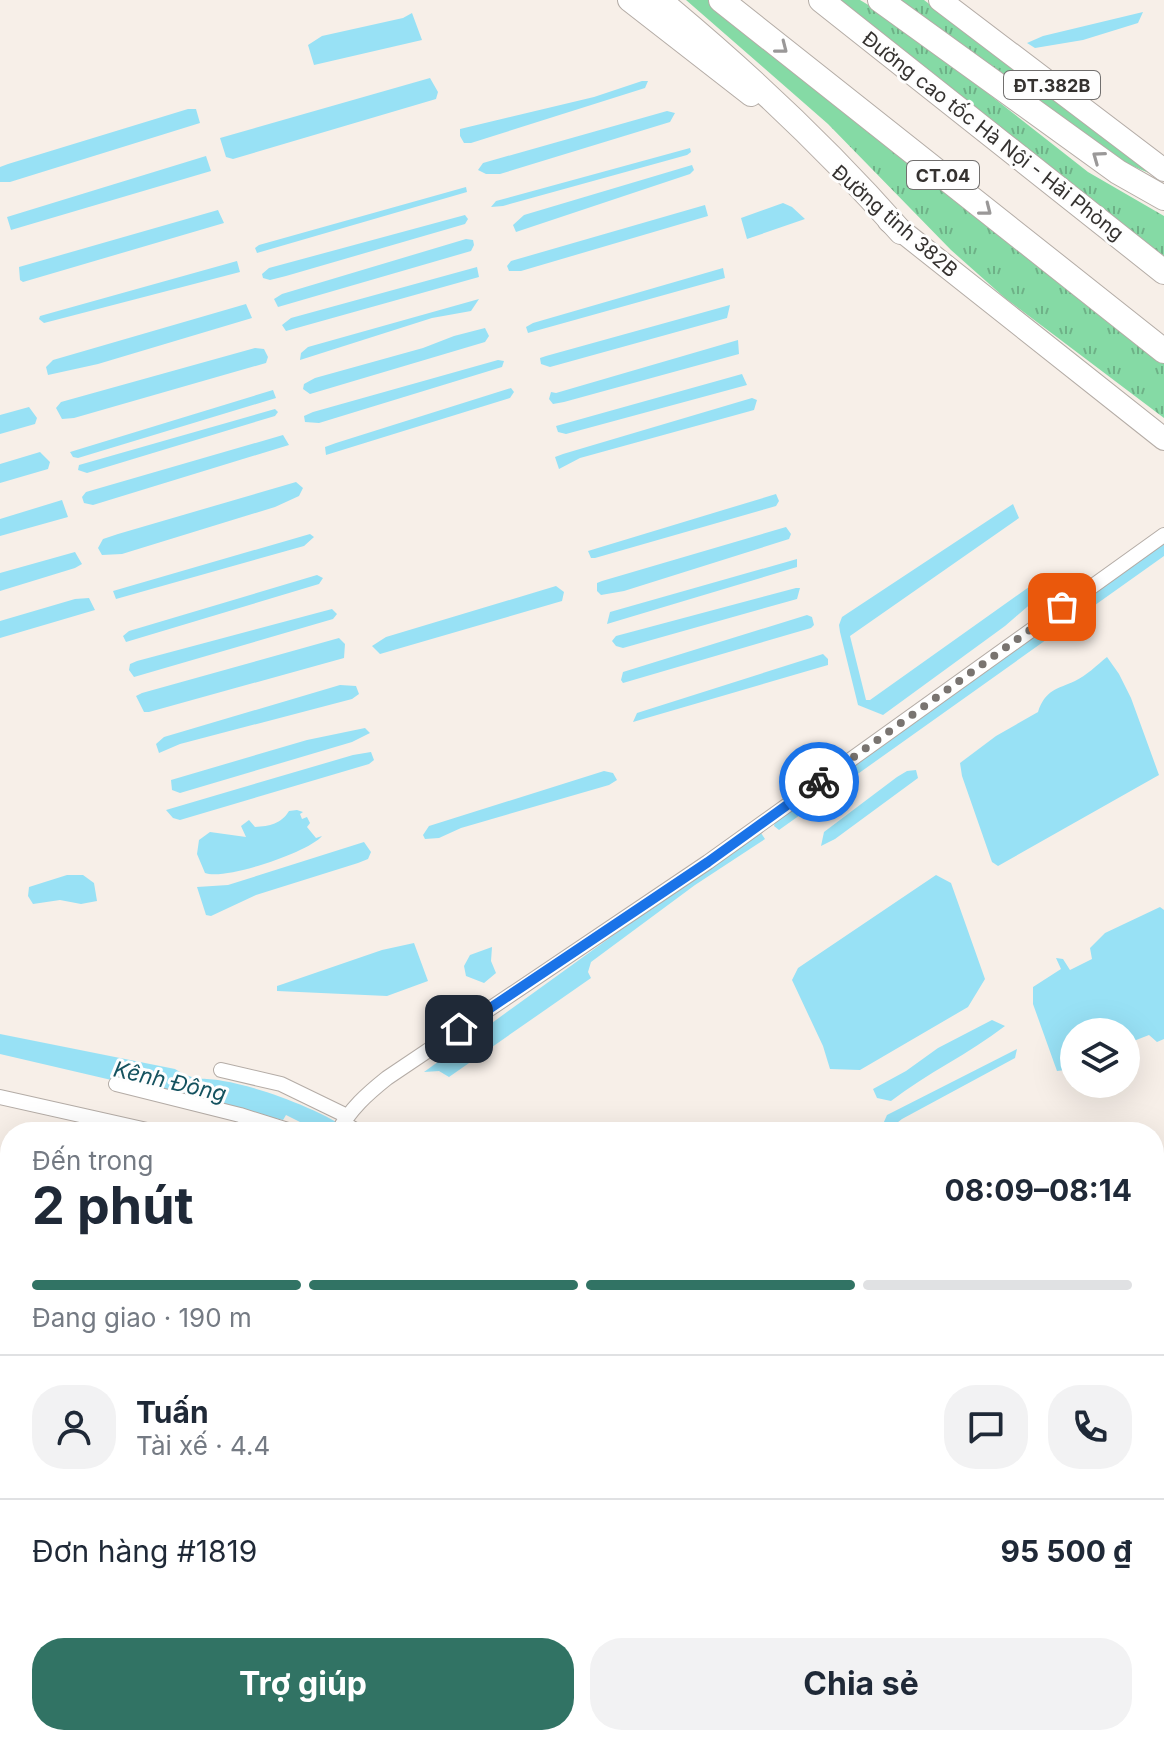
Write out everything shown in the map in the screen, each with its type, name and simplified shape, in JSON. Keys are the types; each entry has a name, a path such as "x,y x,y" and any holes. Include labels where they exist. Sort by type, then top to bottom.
{"highway":[{"path":"659,0 784,108 846,170 901,232"},
{"name":"CT.04","path":"721,0 1164,351"},
{"name":"Đường cao tốc Hà Nội - Hải Phòng","path":"821,0 1164,272"},
{"path":"880,0 1118,172 1164,198"}],"main road":[{"name":"Đường tỉnh 382B","path":"629,0 730,76 901,232 1164,439"},
{"name":"ĐT.382B","path":"940,0 1164,170"}],"street":[{"path":"221,1070 281,1084 343,1122 365,1095 387,1078 708,862 1164,535"},
{"path":"116,1084 262,1122"},
{"path":"0,1097 111,1122"},
{"path":"79,1746 86,1746"}],"green space":[{"path":"686,0 716,0 1164,354 1164,418 1005,298 951,250 828,124"},
{"path":"832,0 860,0 875,9 916,37 1088,172 1164,216 1164,261"},
{"path":"898,0 924,0 1151,174 1128,164"}],"water":[{"path":"1143,12 1138,23 1083,40 1035,48 1027,43 1043,36"},
{"path":"412,13 422,40 314,65 308,45 322,36 403,18"},
{"path":"430,78 438,92 436,99 233,159 226,157 220,138"},
{"path":"648,81 645,88 471,143 464,143 460,136 460,129 594,97"},
{"path":"196,109 200,123 10,182 0,182 0,167"},
{"path":"667,111 675,113 670,122 500,174 486,174 478,170 483,163"},
{"path":"690,148 691,152 687,155 491,207 496,201"},
{"path":"206,156 211,171 11,230 7,217"},
{"path":"692,165 694,170 690,174 516,232 513,225 524,215"},
{"path":"466,187 467,192 257,253 255,248 259,245"},
{"path":"783,203 805,219 747,239 741,218"},
{"path":"705,205 708,216 521,271 509,271 507,266 511,261"},
{"path":"218,210 224,223 23,282 20,280 19,267"},
{"path":"465,215 468,219 465,224 286,276 270,280 263,278 262,274 269,268"},
{"path":"466,239 473,240 471,251 278,307 274,299 282,294"},
{"path":"237,261 240,272 44,323 39,319 40,316"},
{"path":"477,267 479,277 286,331 282,325 291,318"},
{"path":"723,268 725,278 528,333 526,327 533,323"},
{"path":"479,299 471,311 432,318 300,360 301,353 308,347"},
{"path":"246,304 252,318 98,364 48,375 46,367 53,360"},
{"path":"730,305 727,318 550,367 541,364 540,358 546,356"},
{"path":"485,328 489,336 485,342 310,394 303,389 304,384 315,378"},
{"path":"738,340 739,354 564,402 553,404 549,399 551,392"},
{"path":"255,348 264,349 268,357 266,363 74,418 62,419 56,408 61,402"},
{"path":"498,360 504,361 502,367 319,423 305,422 304,416 313,412"},
{"path":"742,374 747,385 566,434 558,432 556,426"},
{"path":"511,388 514,392 510,398 326,455 325,447 336,443"},
{"path":"273,390 276,398 78,458 70,452"},
{"path":"752,398 757,400 754,410 580,458 559,469 555,457 563,454"},
{"path":"29,407 37,418 35,424 0,434 0,415"},
{"path":"275,409 278,412 275,416 87,473 78,470 79,465"},
{"path":"283,435 289,445 93,505 84,503 82,497 86,492"},
{"path":"40,452 50,462 48,469 0,483 0,464"},
{"path":"296,482 303,488 299,496 275,507 122,554 102,555 98,548 103,539 118,534"},
{"path":"776,494 779,501 776,506 595,558 591,558 588,551"},
{"path":"62,500 68,517 0,536 0,519"},
{"path":"1013,504 1019,518 850,636 866,700 1036,582 1041,595 1005,626 883,715 858,705 840,632 842,617"},
{"path":"786,527 791,534 789,539 624,591 601,595 597,591 597,583 602,581"},
{"path":"310,534 314,537 304,546 116,599 113,591"},
{"path":"1164,544 1164,556 779,830 774,826 775,821 1032,634"},
{"path":"75,552 82,564 75,568 0,591 0,573"},
{"path":"797,559 797,567 607,624 610,612"},
{"path":"317,575 323,578 319,584 126,642 123,636 129,631"},
{"path":"556,586 564,592 562,601 380,654 372,646 386,637"},
{"path":"800,588 797,599 623,648 612,641 616,636"},
{"path":"89,598 95,610 0,638 0,621 75,599"},
{"path":"332,609 337,614 333,619 134,677 129,670 130,664 137,661"},
{"path":"807,615 812,617 814,625 811,628 623,683 621,680 623,672"},
{"path":"339,638 345,644 344,658 149,712 144,712 136,696 142,693"},
{"path":"823,654 828,659 828,665 633,722 637,713"},
{"path":"1107,657 1131,698 1159,775 998,866 992,862 960,763 996,736 1038,712 1048,695 1083,676"},
{"path":"340,685 356,686 359,694 352,699 180,744 159,753 156,744 164,737"},
{"path":"365,728 370,733 352,742 180,793 172,790 171,780 307,740"},
{"path":"371,752 374,760 369,764 180,820 173,818 166,810 353,755"},
{"path":"916,770 918,778 821,846 824,832 897,777"},
{"path":"604,771 613,773 617,780 609,785 461,828 439,838 425,839 423,835 429,826"},
{"path":"289,811 303,812 300,814 302,819 307,817 310,823 307,827 316,838 322,836 314,843 247,869 205,873 197,854 199,840 210,832 246,837 241,826 249,820 255,827 270,825 279,822"},
{"path":"759,830 765,839 695,885 591,962 588,972 591,978 449,1077 439,1071 424,1072"},
{"path":"364,842 371,852 368,859 256,895 211,916 206,915 197,887 228,885"},
{"path":"67,875 83,875 94,883 97,901 81,904 60,900 33,904 28,896 29,887"},
{"path":"936,875 951,883 985,979 968,1007 860,1070 830,1069 823,1046 792,980 798,968"},
{"path":"1160,907 1164,910 1164,1039 1157,1042 1149,1035 1140,1039 1140,1018 1060,1018 1060,1071 1057,1071 1033,1004 1033,987 1061,969 1056,958 1063,959 1070,970 1092,959 1090,948 1105,933"},
{"path":"414,943 428,981 387,996 277,991 277,986 382,950"},
{"path":"492,947 491,961 496,973 484,983 466,976 464,966 470,955"},
{"path":"992,1020 1005,1026 891,1101 877,1098 873,1089 938,1048"},
{"name":"Kênh Đông","path":"0,1034 175,1069 194,1077 255,1088 290,1100 336,1122 300,1122 286,1115 283,1120 0,1054"},
{"path":"1017,1049 1015,1058 898,1122 884,1122 887,1115"}],"way so far":[{"path":"819,782 1062,607"}],"route":[{"path":"459,1029 708,862 819,782"}]}
